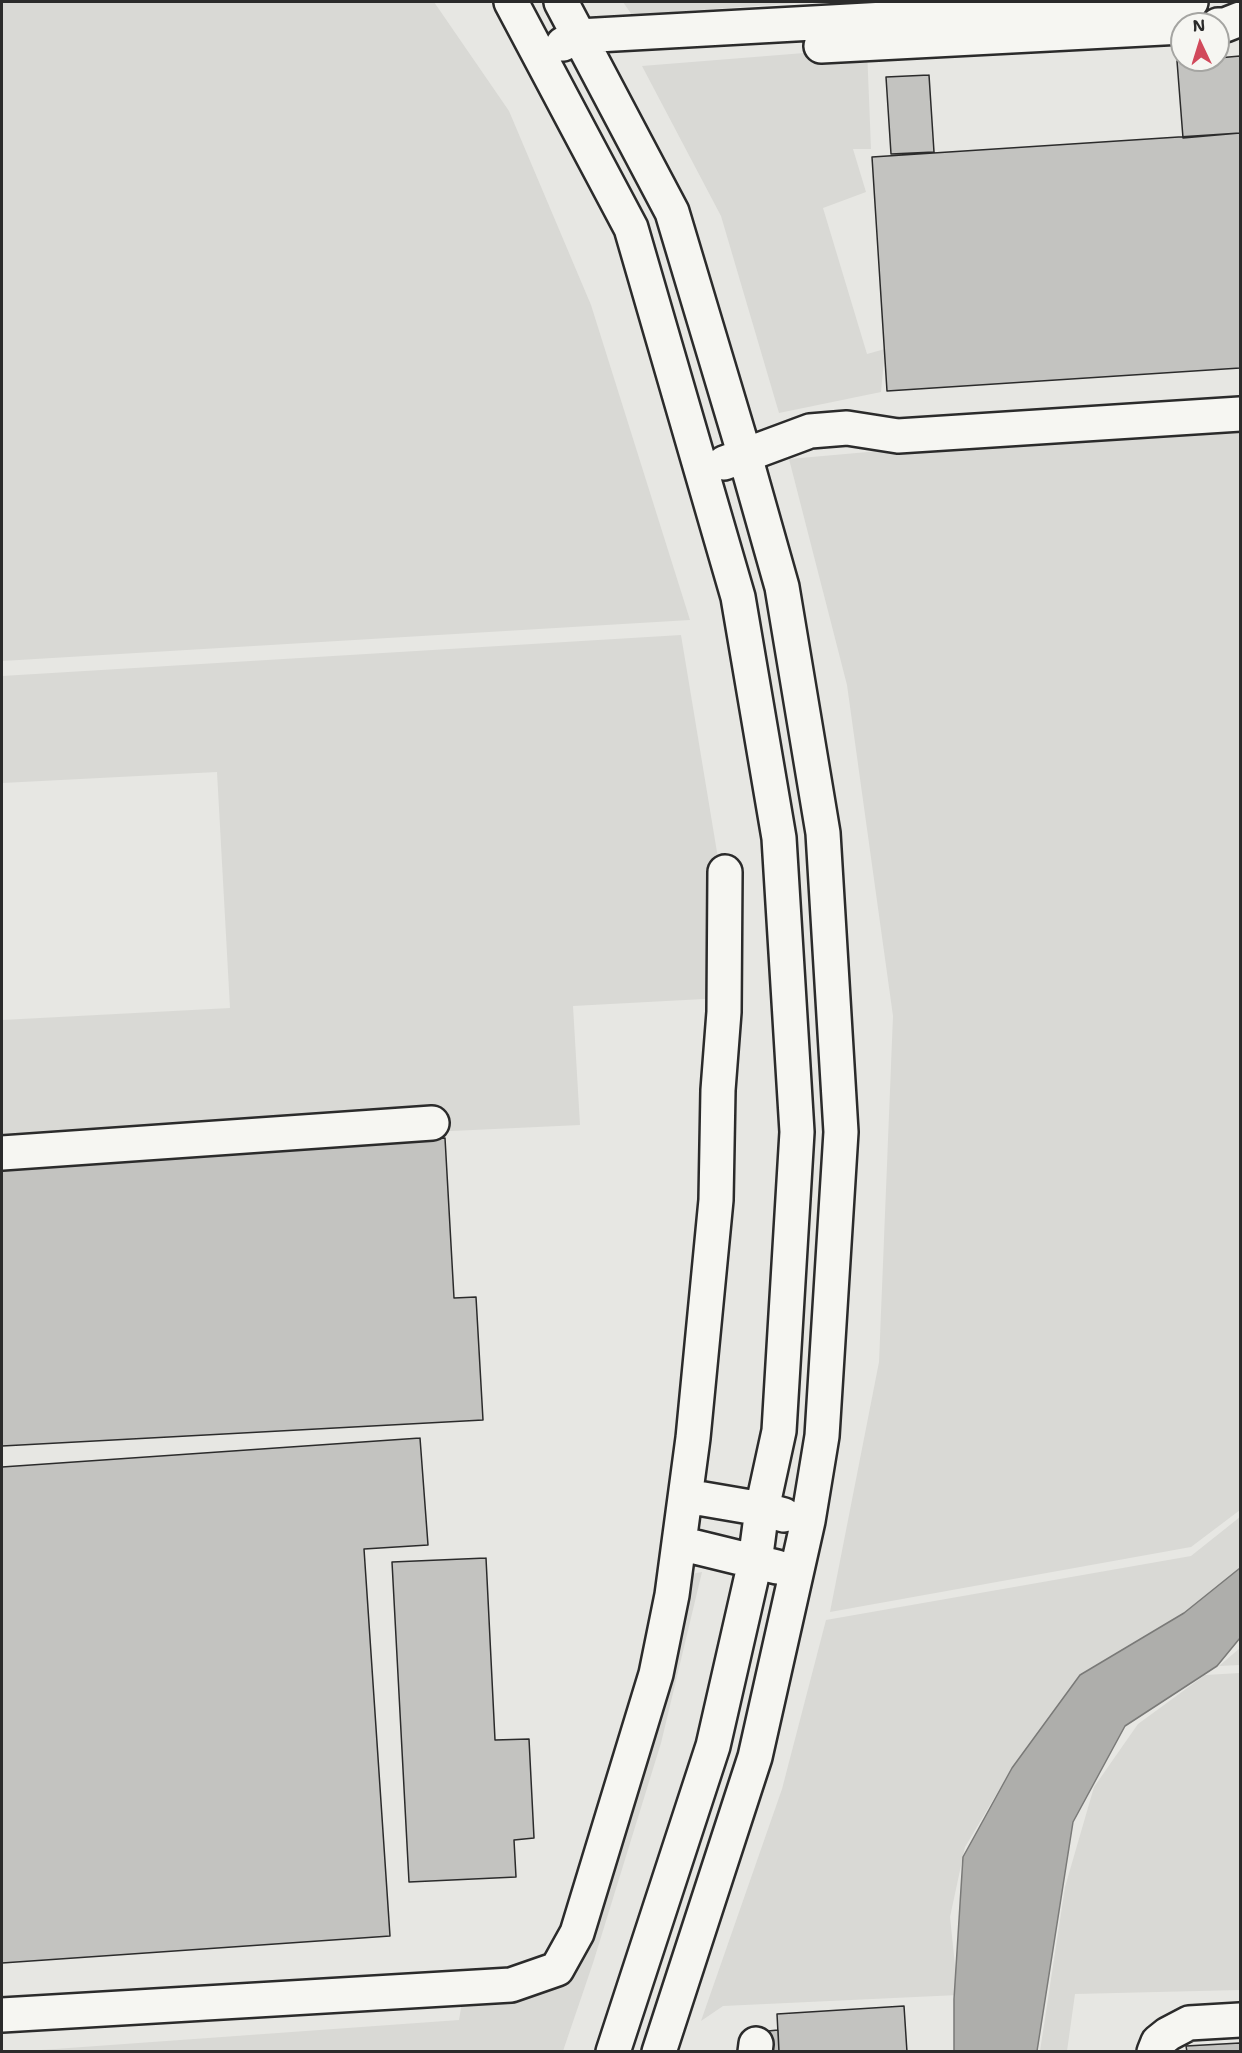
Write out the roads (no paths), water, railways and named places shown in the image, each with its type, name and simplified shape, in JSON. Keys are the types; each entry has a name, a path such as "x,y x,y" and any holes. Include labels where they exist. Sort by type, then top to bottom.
{"street":[{"path":"511,2 631,228 738,597 779,837 797,1132 779,1431 762,1509 755,1562 713,1746 613,2052"},
{"path":"561,2 672,212 782,588 823,833 840,1108 841,1132 822,1436 808,1521 755,1757 659,2052"},
{"path":"545,66 585,47 1191,2"},
{"path":"585,47 1170,27"},
{"path":"701,471 810,431 847,428 898,436 929,435 1240,414"},
{"path":"2,2015 512,1985 557,1969 577,1933 656,1674 672,1595 686,1496 716,1200 718,1090 724,1012 725,873"},
{"path":"2,1153 432,1123"},
{"path":"686,1496 762,1509 808,1521"},
{"path":"679,1543 796,1572"},
{"path":"1154,2052 1158,2042 1189,2023 1240,2020"}]}
